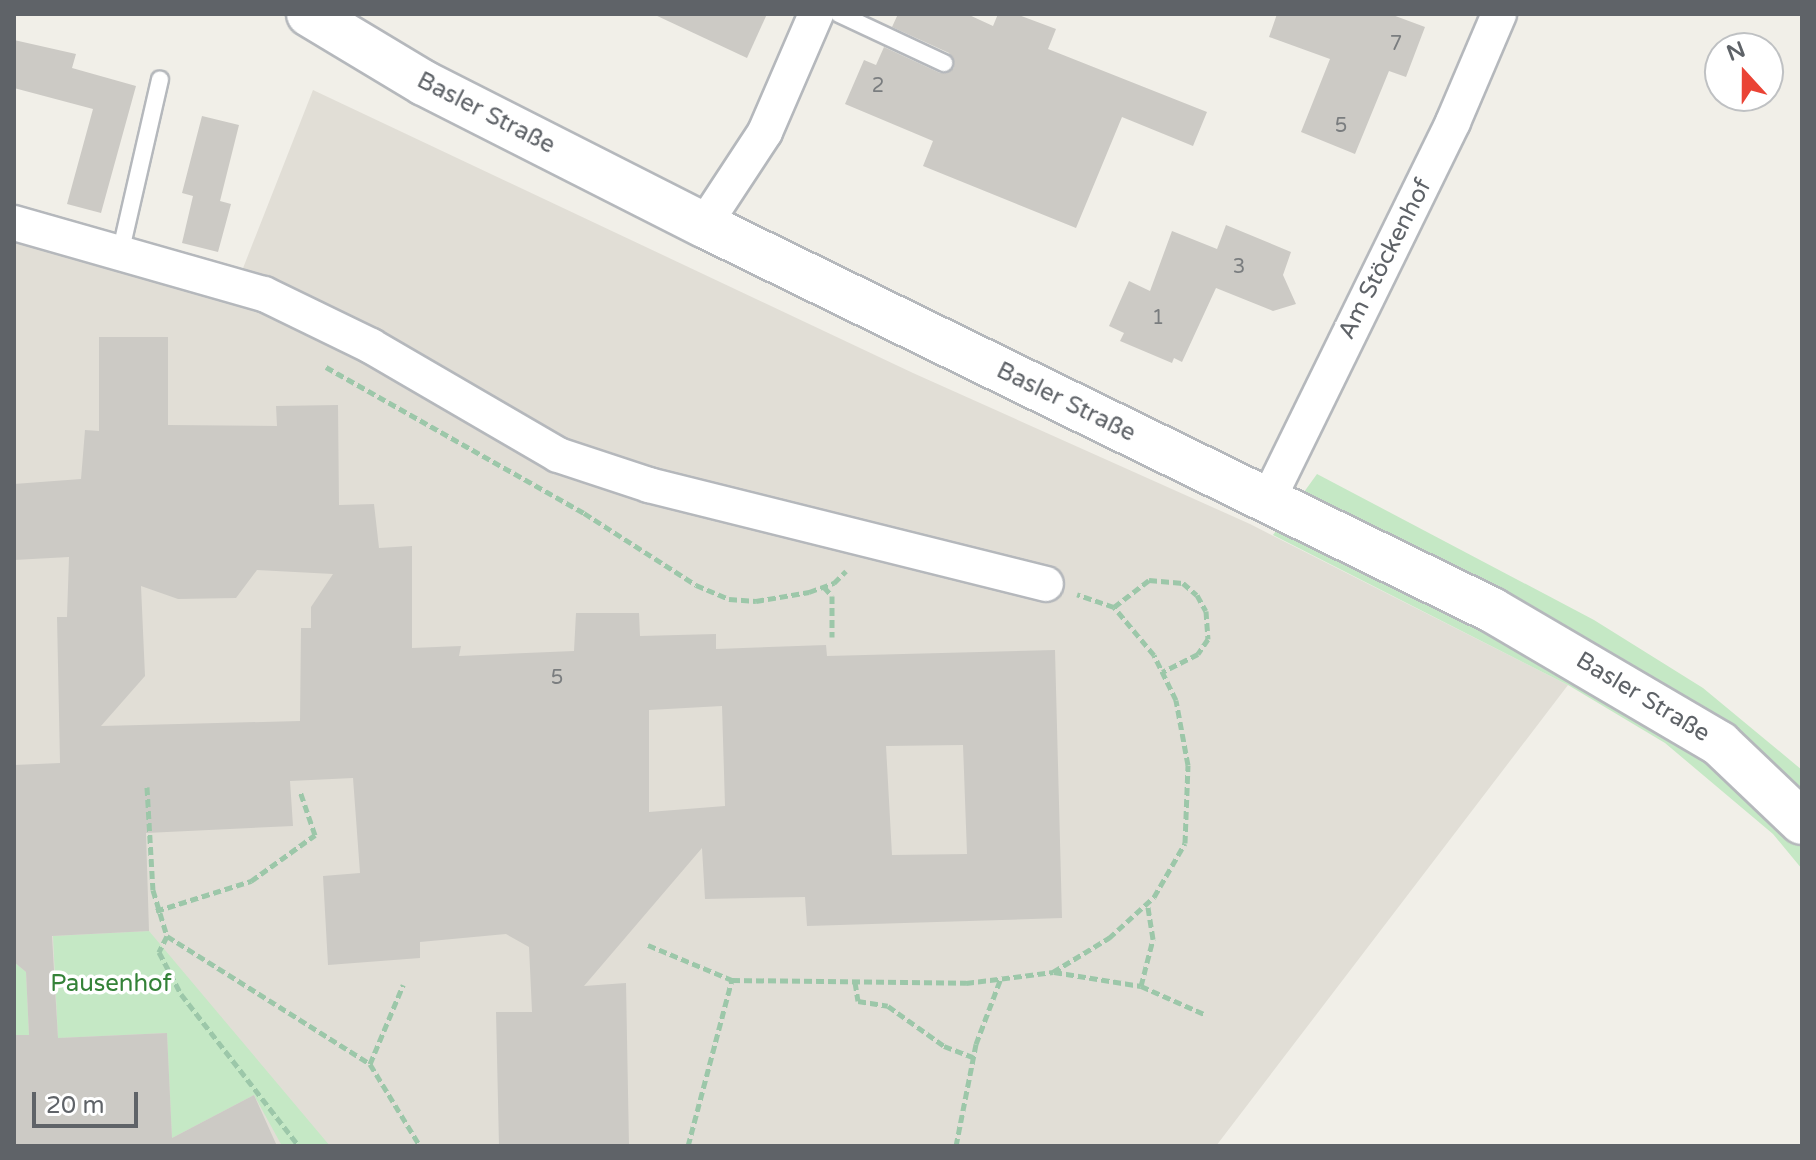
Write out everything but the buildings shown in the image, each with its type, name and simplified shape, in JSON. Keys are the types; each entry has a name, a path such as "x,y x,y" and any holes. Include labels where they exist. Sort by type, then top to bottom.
{"street":[{"name":"Basler Straße","path":"309,14 424,83 704,225 1492,610 1632,688 1720,744 1802,822"},
{"path":"704,225 765,132 816,14"},
{"name":"Am Stöckenhof","path":"1267,502 1453,122 1499,14"},
{"path":"14,223 264,294 371,346 558,455 649,485 1046,584"}],"lane":[{"path":"839,14 944,63"},
{"path":"120,254 160,80"}],"path":[{"path":"321,363 584,513 696,585 729,599 756,601 824,587 846,570 857,536"},
{"path":"1114,607 1149,580 1183,583 1197,595 1206,611 1208,639 1198,654 1162,672"},
{"path":"1046,584 1114,607 1162,672 1176,700 1188,765 1185,843 1147,903 1109,938 1053,972"},
{"path":"824,587 832,596 832,637"},
{"path":"147,787 156,911 167,936 370,1064 420,1146"},
{"path":"156,911 251,881 315,835 300,791"},
{"path":"1141,986 1153,939 1147,903"},
{"path":"167,936 159,952 181,994 299,1146"},
{"path":"648,945 732,980 966,983 1053,972 1141,986 1204,1014"},
{"path":"956,1146 973,1057 1001,978"},
{"path":"688,1146 732,980"},
{"path":"855,982 858,1001 888,1006 944,1046 973,1057"},
{"path":"370,1064 403,985"}],"shaded area":[{"path":"313,90 913,373 1250,524 1568,685 1216,1146 14,1146 14,223 236,286"}],"green space":[{"path":"1317,474 1594,620 1703,688 1802,770 1802,869 1773,834 1665,743 1568,685 1273,535"},
{"name":"Pausenhof","path":"149,931 330,1146 282,1146 254,1095 172,1138 167,1033 58,1038 53,936"},
{"path":"14,962 26,972 29,1035 14,1035"}]}
